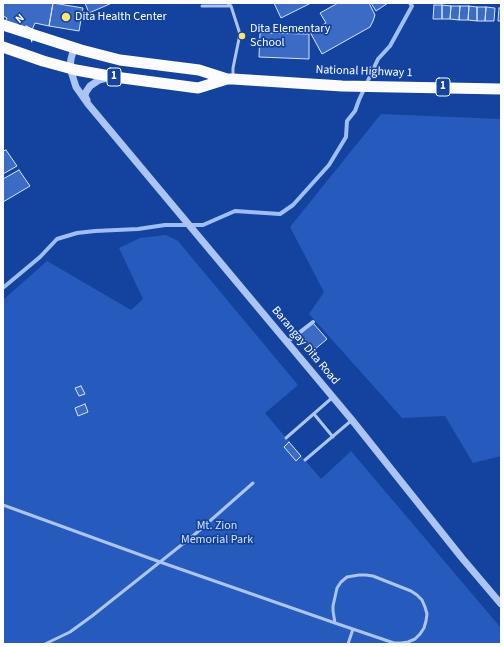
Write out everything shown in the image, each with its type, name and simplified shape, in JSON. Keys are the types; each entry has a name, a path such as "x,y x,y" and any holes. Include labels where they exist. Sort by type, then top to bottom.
{"highway":[{"name":"National Highway 1","path":"3,25 74,48 120,60 199,70 230,79 342,86 501,88"},
{"name":"National Highway 1","path":"3,47 70,68 115,77 198,88 230,79"}],"street":[{"name":"Barangay Dita Road","path":"74,48 70,68 76,87 88,104 352,420 462,558 501,604"},
{"path":"88,104 85,96 90,86 98,80 115,77"},
{"path":"287,342 313,322"}],"lane":[{"path":"202,6 230,5 240,34 230,79"},
{"path":"286,438 333,397"},
{"path":"314,414 333,437"},
{"path":"305,460 352,420"},
{"path":"45,644 70,632 92,616 194,535 253,483"},
{"path":"3,505 160,562 335,623 394,643 408,642 420,634 424,628 427,614 422,600 411,591 373,576 354,576 347,577 337,588 332,611 335,623"},
{"path":"348,644 354,629"}],"green space":[{"path":"381,114 501,119 501,456 473,463 445,416 402,418 309,314 324,292 290,227"},
{"name":"Mt. Zion Memorial Park","path":"166,235 178,241 298,385 265,413 321,479 351,451 501,628 501,644 3,644 3,300 47,261 131,310 143,299 119,248 140,238"}],"building":[{"path":"3,3 53,3 49,26 35,23 32,30 5,22 7,18 3,16"},
{"name":"Dita Health Center","path":"53,3 83,8 79,31 49,26"},
{"path":"85,3 112,3 89,13"},
{"path":"274,3 311,3 281,18"},
{"path":"338,3 369,3 375,15 370,27 322,54 310,32 326,23 320,13"},
{"path":"371,3 388,3 376,11"},
{"path":"434,5 442,5 442,19 433,19"},
{"path":"442,5 451,6 450,19 442,19"},
{"path":"451,6 460,6 459,20 450,19"},
{"path":"460,6 469,6 468,20 459,20"},
{"path":"469,6 477,7 477,21 468,20"},
{"path":"477,7 486,7 485,21 477,21"},
{"path":"486,7 495,8 494,21 485,21"},
{"path":"499,8 501,8 501,21 498,21"},
{"path":"260,33 309,34 309,59 259,57"},
{"path":"6,150 17,166 3,174 3,151"},
{"path":"19,170 30,186 3,202 3,179"},
{"path":"313,323 327,339 314,350 300,334"},
{"path":"81,386 85,394 79,396 75,388"},
{"path":"85,404 88,412 78,416 75,408"},
{"path":"289,442 301,456 296,461 284,447"}],"waterway":[{"path":"4,287 40,257 57,239 77,233 138,229 165,225 203,225 235,211 280,214 293,205 329,165 346,137 347,121 355,111 378,59 390,46 412,6 410,3"}],"place":[{"name":"Dita Health Center","path":"66,17"},
{"name":"Dita Elementary School","path":"242,36"}]}
